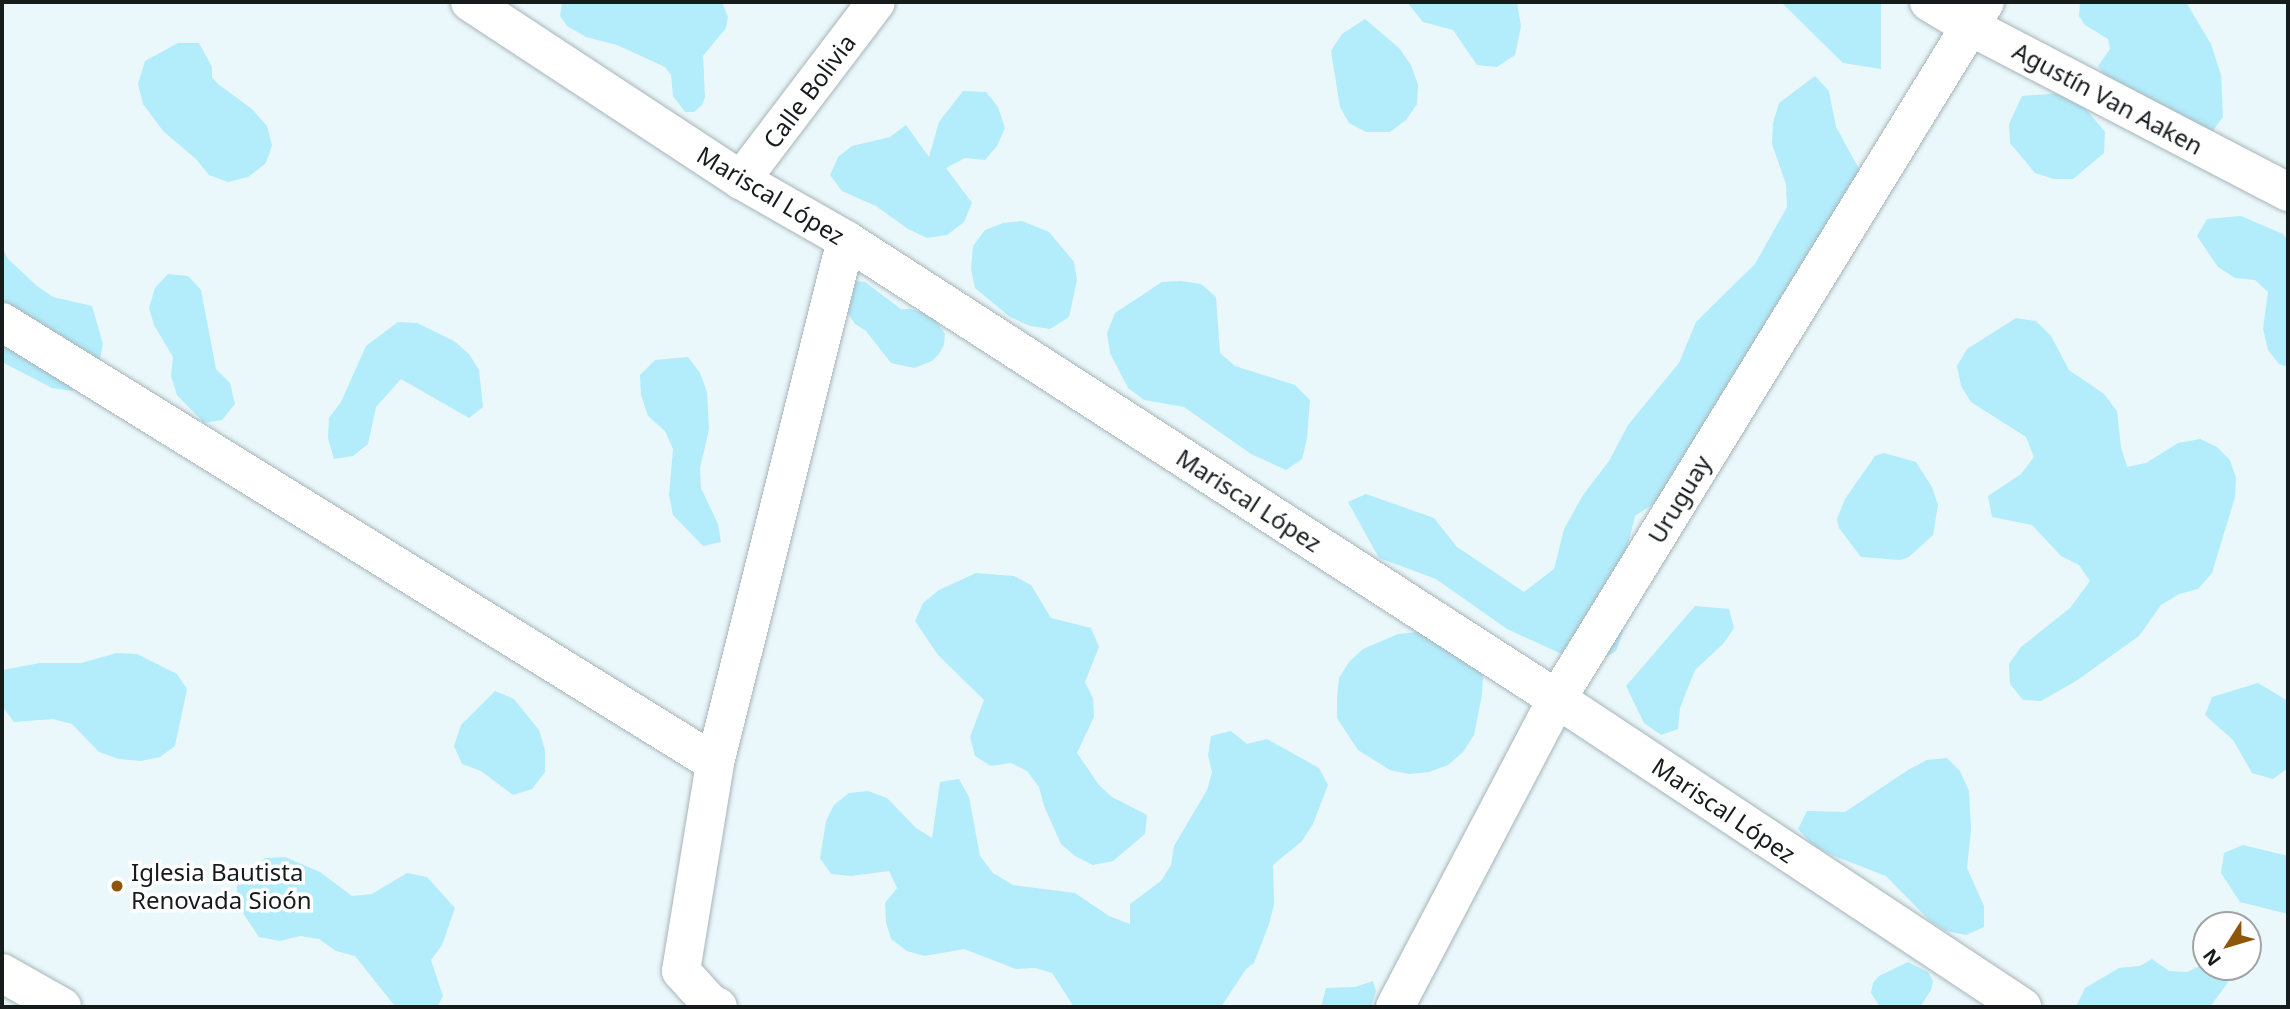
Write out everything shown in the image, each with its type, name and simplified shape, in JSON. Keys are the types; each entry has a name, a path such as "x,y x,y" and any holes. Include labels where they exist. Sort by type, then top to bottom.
{"street":[{"name":"Mariscal López","path":"470,2 741,180 846,240 1557,699 2022,1007"},
{"name":"Calle Bolivia","path":"741,180 876,2"},
{"name":"Agustín Van Aaken","path":"1929,2 1977,14 2288,192"},
{"name":"Uruguay","path":"1395,1007 1557,699 1977,14"},
{"path":"718,1007 710,1003 681,971 715,763 846,240"},
{"path":"2,322 715,763"},
{"path":"2,973 62,1007"}],"shaded area":[{"path":"562,2 722,2 728,17 726,28 703,56 705,97 702,105 694,112 685,112 673,96 671,75 665,67 617,45 586,37 567,26 560,16"},
{"path":"1407,2 1517,2 1521,26 1515,55 1497,67 1477,65 1453,30 1423,22"},
{"path":"1781,2 1881,4 1881,69 1843,63"},
{"path":"2080,2 2186,2 2211,44 2221,75 2223,117 2212,132 2110,82 2098,66 2110,49 2108,39 2085,25 2079,16"},
{"path":"1365,19 1399,48 1411,65 1418,85 1417,104 1406,120 1390,132 1366,132 1349,123 1340,107 1331,51 1342,34"},
{"path":"178,43 199,43 212,67 212,77 252,109 267,126 272,145 269,155 265,164 248,177 228,182 209,175 196,159 163,131 143,104 138,84 145,61"},
{"path":"1815,76 1829,91 1836,127 1864,178 1674,490 1635,516 1621,573 1623,632 1616,651 1599,661 1577,661 1507,629 1436,579 1379,558 1348,502 1366,494 1434,518 1457,547 1524,592 1554,569 1564,529 1583,495 1609,461 1628,425 1679,363 1696,322 1755,264 1787,207 1786,184 1772,144 1773,123 1779,103"},
{"path":"963,91 986,92 998,107 1005,128 997,146 985,160 965,158 946,168 972,203 964,222 947,235 927,238 908,229 876,206 842,191 830,175 838,157 852,146 890,137 906,125 929,157 939,122"},
{"path":"2062,93 2080,102 2105,132 2104,153 2073,179 2054,179 2035,173 2010,143 2009,124 2022,96"},
{"path":"2241,216 2283,234 2288,241 2288,367 2279,364 2268,350 2263,329 2268,292 2255,280 2235,278 2218,267 2197,236 2207,219"},
{"path":"1022,221 1049,232 1074,262 1077,280 1069,317 1050,329 1030,326 1010,317 975,288 971,269 973,246 985,230 1003,223"},
{"path":"2,247 8,259 53,297 92,306 103,344 99,363 89,380 72,391 52,388 2,362"},
{"path":"168,274 188,276 201,290 216,369 230,383 235,404 222,420 204,423 177,395 171,376 173,357 154,325 149,308 155,288"},
{"path":"855,281 865,282 901,309 911,309 934,317 945,334 944,345 939,354 932,361 914,368 891,363 866,331 855,324 843,305"},
{"path":"1162,282 1201,284 1216,297 1220,353 1235,366 1295,385 1310,400 1307,438 1302,459 1286,470 1251,454 1184,407 1144,400 1128,388 1110,353 1107,333 1115,313"},
{"path":"2016,318 2036,321 2051,336 2069,370 2104,394 2117,411 2121,447 2127,467 2146,463 2178,443 2200,439 2217,447 2230,460 2236,478 2235,497 2212,573 2198,589 2179,594 2161,605 2139,636 2076,681 2041,701 2023,700 2010,684 2009,664 2021,647 2070,608 2090,581 2079,565 2061,556 2032,525 1992,517 1988,496 2021,474 2034,457 2026,437 1971,402 1961,386 1957,366 1967,349"},
{"path":"398,322 417,323 454,341 469,354 479,370 483,407 469,418 401,379 376,407 368,444 353,456 334,459 328,438 329,418 341,402 366,346"},
{"path":"688,357 700,373 707,392 709,429 700,468 701,488 718,524 721,542 703,546 673,515 669,495 673,449 665,431 648,416 641,395 640,375 655,360"},
{"path":"1884,453 1916,462 1932,487 1938,505 1933,535 1909,557 1900,560 1861,557 1839,528 1837,519 1845,499 1875,456"},
{"path":"976,573 1014,576 1031,585 1051,618 1091,628 1099,647 1085,682 1093,698 1094,717 1077,753 1099,785 1112,797 1147,815 1145,834 1113,861 1093,865 1075,856 1061,844 1044,806 1039,787 1027,771 1011,763 991,766 975,756 970,737 984,700 938,655 915,621 923,603 939,590"},
{"path":"1695,606 1729,609 1734,628 1723,644 1695,670 1680,708 1678,729 1661,735 1644,723 1626,686"},
{"path":"1418,632 1438,636 1470,661 1483,675 1482,695 1474,735 1463,752 1448,765 1429,772 1409,774 1390,770 1358,750 1337,718 1337,697 1339,678 1349,662 1363,649 1398,634"},
{"path":"117,653 137,654 177,674 187,689 175,746 160,757 141,761 119,759 99,752 72,724 53,719 14,722 2,706 2,670 40,663 81,663"},
{"path":"2258,683 2288,701 2288,768 2273,779 2252,773 2233,740 2205,715 2212,697"},
{"path":"495,691 514,699 539,730 545,750 545,772 532,789 513,795 481,771 462,764 454,746 461,725"},
{"path":"1231,731 1247,744 1267,739 1319,768 1328,785 1313,824 1302,841 1273,865 1274,905 1269,924 1254,963 1246,969 1221,1007 1074,1007 1052,973 1035,968 1016,969 964,949 924,956 907,951 891,939 886,922 885,903 897,888 889,871 851,876 831,874 820,858 826,821 834,805 849,793 868,791 887,798 916,828 932,838 940,782 959,779 969,797 980,856 993,873 1013,885 1075,893 1109,916 1130,924 1130,904 1161,881 1171,865 1174,846 1207,790 1212,772 1208,755 1211,736"},
{"path":"1947,758 1960,771 1969,791 1971,830 1967,868 1984,906 1984,927 1966,935 1946,931 1929,920 1886,876 1829,854 1812,844 1798,829 1807,811 1845,812 1908,770 1927,760"},
{"path":"2243,845 2288,856 2288,914 2240,902 2221,873 2224,853"},
{"path":"285,857 320,872 352,896 372,894 407,873 427,877 455,908 442,945 431,960 443,996 437,1007 394,1005 355,956 336,951 319,939 300,936 280,941 259,937 237,904 237,884 265,858"},
{"path":"2152,959 2169,971 2192,970 2192,981 2229,981 2210,1007 2076,1007 2085,988 2119,968 2140,966"},
{"path":"1908,962 1928,972 1933,981 1931,990 1920,1007 1880,1007 1871,993 1873,983 1879,976"},
{"path":"1373,981 1376,991 1371,1007 1321,1007 1326,988 1355,987"}],"place":[{"name":"Iglesia Bautista Renovada Sioón","path":"117,886"}]}
